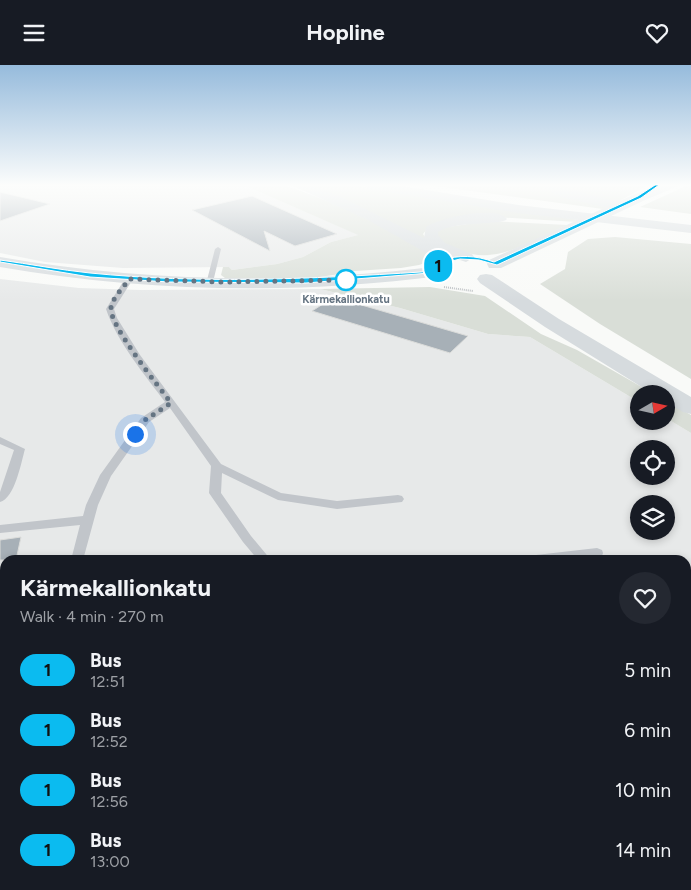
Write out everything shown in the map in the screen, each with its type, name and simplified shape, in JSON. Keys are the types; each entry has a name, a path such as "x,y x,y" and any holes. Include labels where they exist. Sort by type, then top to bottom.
{"main road":[{"path":"384,224 423,244 465,272 691,407"},
{"path":"449,224 431,230 430,236 434,242 466,257 479,258 465,272"},
{"path":"0,261 55,271 129,279 209,282 333,281 465,272 559,234 591,224"},
{"path":"670,224 690,224"},
{"path":"465,272 466,257"}],"lane":[{"path":"209,282 218,249"},
{"path":"129,279 110,309 113,318 136,356 217,466 278,495 337,505 398,499"},
{"path":"78,555 87,520 98,490 114,462 145,420 171,403"},
{"path":"0,440 20,449 5,494 0,498"},
{"path":"217,466 215,493 247,539 261,555"},
{"path":"0,529 87,520"},
{"path":"580,555 597,553"}],"shaded area":[{"path":"0,224 332,224 359,235 331,242 303,257 277,264 232,270 229,267 123,268 45,262 0,253"},
{"path":"332,224 376,224 411,241 436,259 419,265 401,268 340,272 340,274 312,278 225,278 221,275 223,267 229,267 232,270 277,264 303,257 331,242 358,235"},
{"path":"387,224 455,224 428,228 423,234 428,242"},
{"path":"471,224 568,225 509,251 484,255 472,254 438,241 437,231 441,228"},
{"path":"615,237 691,244 691,379 600,324 540,284 565,269 568,252 588,239"},
{"path":"0,279 79,288 140,290 320,289 400,308 488,334 530,337 630,397 630,430 675,430 675,423 691,433 691,555 0,555"},
{"path":"430,287 485,296 541,334 577,350 638,385 630,385 630,397 530,337 488,334 400,308 320,289"},
{"path":"675,406 691,415 691,433 675,423"}],"building":[{"path":"218,224 314,224 337,234 295,246 264,231 270,251"},
{"path":"334,297 468,336 450,353 312,311"},
{"path":"21,537 17,555 0,555 0,540"}],"bus line":[{"name":"1","path":"0,262 90,275 169,281 333,281 364,279 440,271 439,264 451,258 472,257 495,264 582,224"}],"place":[{"name":"Kärmekallionkatu","path":"346,280"}],"route":[{"path":"135,434 145,420 171,403 136,356 113,318 110,309 129,279 223,282 348,280 346,280"}]}
